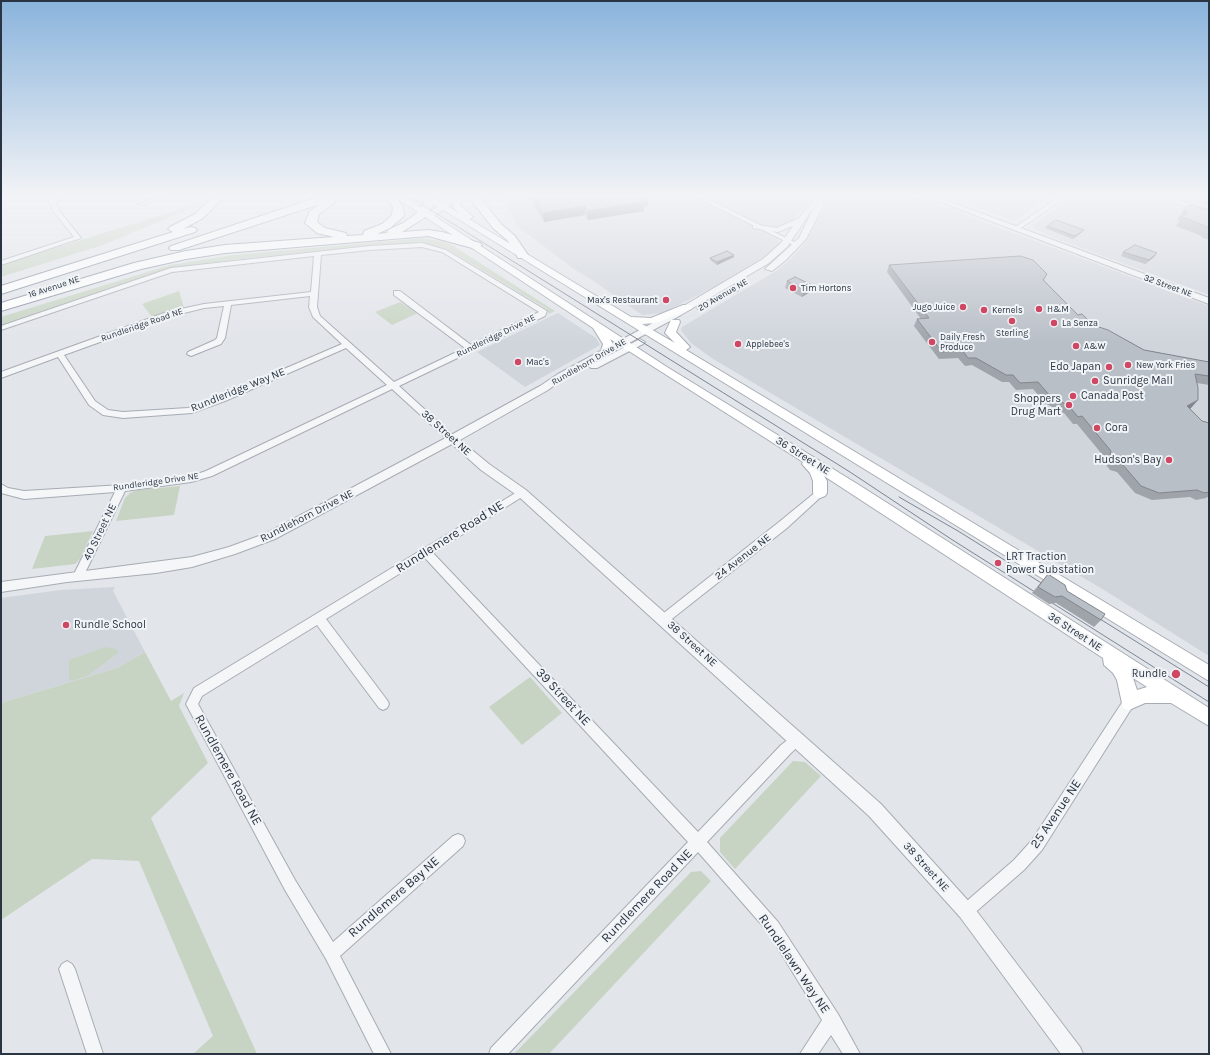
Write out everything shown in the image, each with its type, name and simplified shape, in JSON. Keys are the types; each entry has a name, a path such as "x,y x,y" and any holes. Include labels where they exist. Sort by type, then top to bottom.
{"highway":[{"path":"3,290 23,280 129,244"},
{"name":"16 Avenue NE","path":"3,290 145,244"},
{"name":"16 Avenue NE","path":"1,306 187,244"},
{"path":"1,306 121,270 186,255 238,248 294,244"},
{"path":"470,244 476,246"},
{"path":"515,244 522,255"}],"main road":[{"name":"36 Street NE","path":"473,244 596,325 632,342 791,449 854,488 1209,718"},
{"path":"504,244 1209,674"},
{"path":"629,320 652,321 687,307"},
{"path":"675,322 670,333 702,364"},
{"path":"596,325 608,344 606,351"},
{"path":"791,449 816,472 820,481 820,493 837,487 854,488"},
{"path":"1081,636 1119,668 1127,684 1129,702 1144,695 1155,694 1175,696"}],"street":[{"path":"1,263 59,244"},
{"name":"20 Avenue NE","path":"632,342 687,307 766,261 784,244"},
{"name":"32 Street NE","path":"1057,244 1209,301"},
{"name":"20 Avenue NE","path":"649,332 675,322 765,271 783,258 797,245"},
{"name":"Rundleridge Drive NE","path":"1,328 171,270 370,248 422,246 434,247 444,251 543,311 542,314 210,474 191,479 122,488 24,495 5,491 1,487"},
{"name":"38 Street NE","path":"318,254 312,307 317,316 346,345 485,468 522,493 798,739 875,810 966,911 1073,1054"},
{"path":"397,293 471,348"},
{"name":"Rundleridge Road NE","path":"1,375 170,314 204,306 313,294"},
{"path":"191,354 218,342 221,338 228,304"},
{"name":"Rundlehorn Drive NE","path":"1,587 78,576 156,568 192,562 231,551 272,536 452,439 544,388 561,376 606,351 632,342"},
{"name":"Rundlehorn Drive NE","path":"544,388 565,382 632,342"},
{"name":"Rundleridge Way NE","path":"60,354 92,404 106,414 123,416 189,411 222,399 346,345"},
{"name":"40 Street NE","path":"78,576 122,488"},
{"name":"Rundlemere Road NE","path":"383,1054 330,954 290,885 192,704 198,692 427,553 522,493"},
{"name":"24 Avenue NE","path":"664,619 783,525 820,493"},
{"name":"39 Street NE","path":"427,553 699,843"},
{"path":"319,619 383,704"},
{"name":"25 Avenue NE","path":"966,911 1019,865 1038,845 1129,702"},
{"name":"Rundlemere Road NE","path":"497,1054 699,843 786,749 798,739"},
{"name":"Rundlemere Bay NE","path":"330,954 458,841"},
{"name":"Rundlelawn Way NE","path":"699,843 773,927 852,1054"},
{"path":"68,969 95,1054"},
{"path":"808,1054 832,1020"}],"shaded area":[{"path":"541,244 779,244 770,255 720,284 663,313 642,315 574,269"},
{"path":"804,244 1044,244 1209,306 1209,656 1104,590 713,359 691,343 681,330 682,327 776,271 792,258"},
{"path":"1071,244 1209,244 1209,295"},
{"path":"558,313 596,338 600,345 525,387 477,352"},
{"name":"Rundle School","path":"115,587 113,591 145,652 117,668 1,703 1,598 61,590"}],"green space":[{"path":"68,244 105,244 1,277 1,265"},
{"path":"353,244 398,244 366,246 240,259 172,268 1,326 1,317 170,265 233,255"},
{"path":"426,244 452,245 555,311 549,314 547,309 447,249"},
{"path":"179,291 184,308 152,317 142,304"},
{"path":"400,302 418,313 392,325 375,312"},
{"path":"180,486 174,515 116,521 125,498 130,493 137,490"},
{"path":"93,531 80,559 75,564 32,569 45,536"},
{"path":"105,647 117,649 118,653 87,676 72,681 69,679 69,660"},
{"path":"145,652 171,701 184,693 179,706 208,763 151,818 257,1054 193,1054 213,1036 139,861 92,859 1,920 1,703 117,668"},
{"path":"530,677 562,713 522,745 489,707"},
{"path":"793,761 805,762 821,776 735,869 720,852 720,838"},
{"path":"701,871 711,881 549,1054 514,1054 691,872"}],"building":[{"path":"1135,245 1157,253 1149,260 1123,252"},
{"path":"727,251 734,255 717,262 710,258"},
{"name":"Sunridge Mall","path":"1020,256 1033,260 1047,274 1043,280 1078,315 1082,314 1093,325 1108,330 1144,350 1209,362 1209,376 1195,374 1198,388 1198,400 1187,406 1202,421 1209,423 1209,492 1204,493 1197,490 1159,493 1141,486 1123,465 1116,462 1110,455 1111,451 1082,416 1078,417 1069,406 1050,396 1038,382 1020,383 1013,375 1006,375 976,358 968,358 962,350 942,352 917,319 929,318 889,265"},
{"path":"795,277 812,285 804,290 787,281"},
{"path":"1048,574 1065,585 1067,591 1105,614 1101,620 1062,596 1055,597 1038,587"}],"tram line":[{"path":"486,244 850,472 951,539 1209,702"},
{"path":"899,497 958,531 1051,589"},
{"path":"1092,614 1209,687"}],"place":[{"name":"Tim Hortons","path":"793,288"},
{"name":"Max's Restaurant","path":"666,300"},
{"name":"Jugo Juice","path":"963,307"},
{"name":"H&M","path":"1039,309"},
{"name":"Kernels","path":"984,310"},
{"name":"Sterling","path":"1012,321"},
{"name":"La Senza","path":"1054,323"},
{"name":"Daily Fresh Produce","path":"932,342"},
{"name":"Applebee's","path":"738,344"},
{"name":"A&W","path":"1076,346"},
{"name":"Mac's","path":"518,362"},
{"name":"New York Fries","path":"1128,365"},
{"name":"Edo Japan","path":"1109,367"},
{"name":"Sunridge Mall","path":"1095,381"},
{"name":"Canada Post","path":"1073,396"},
{"name":"Shoppers Drug Mart","path":"1069,405"},
{"name":"Cora","path":"1097,428"},
{"name":"Hudson's Bay","path":"1169,460"},
{"name":"LRT Traction Power Substation","path":"998,563"},
{"name":"Rundle School","path":"66,625"},
{"name":"Rundle","path":"1176,674"}]}
